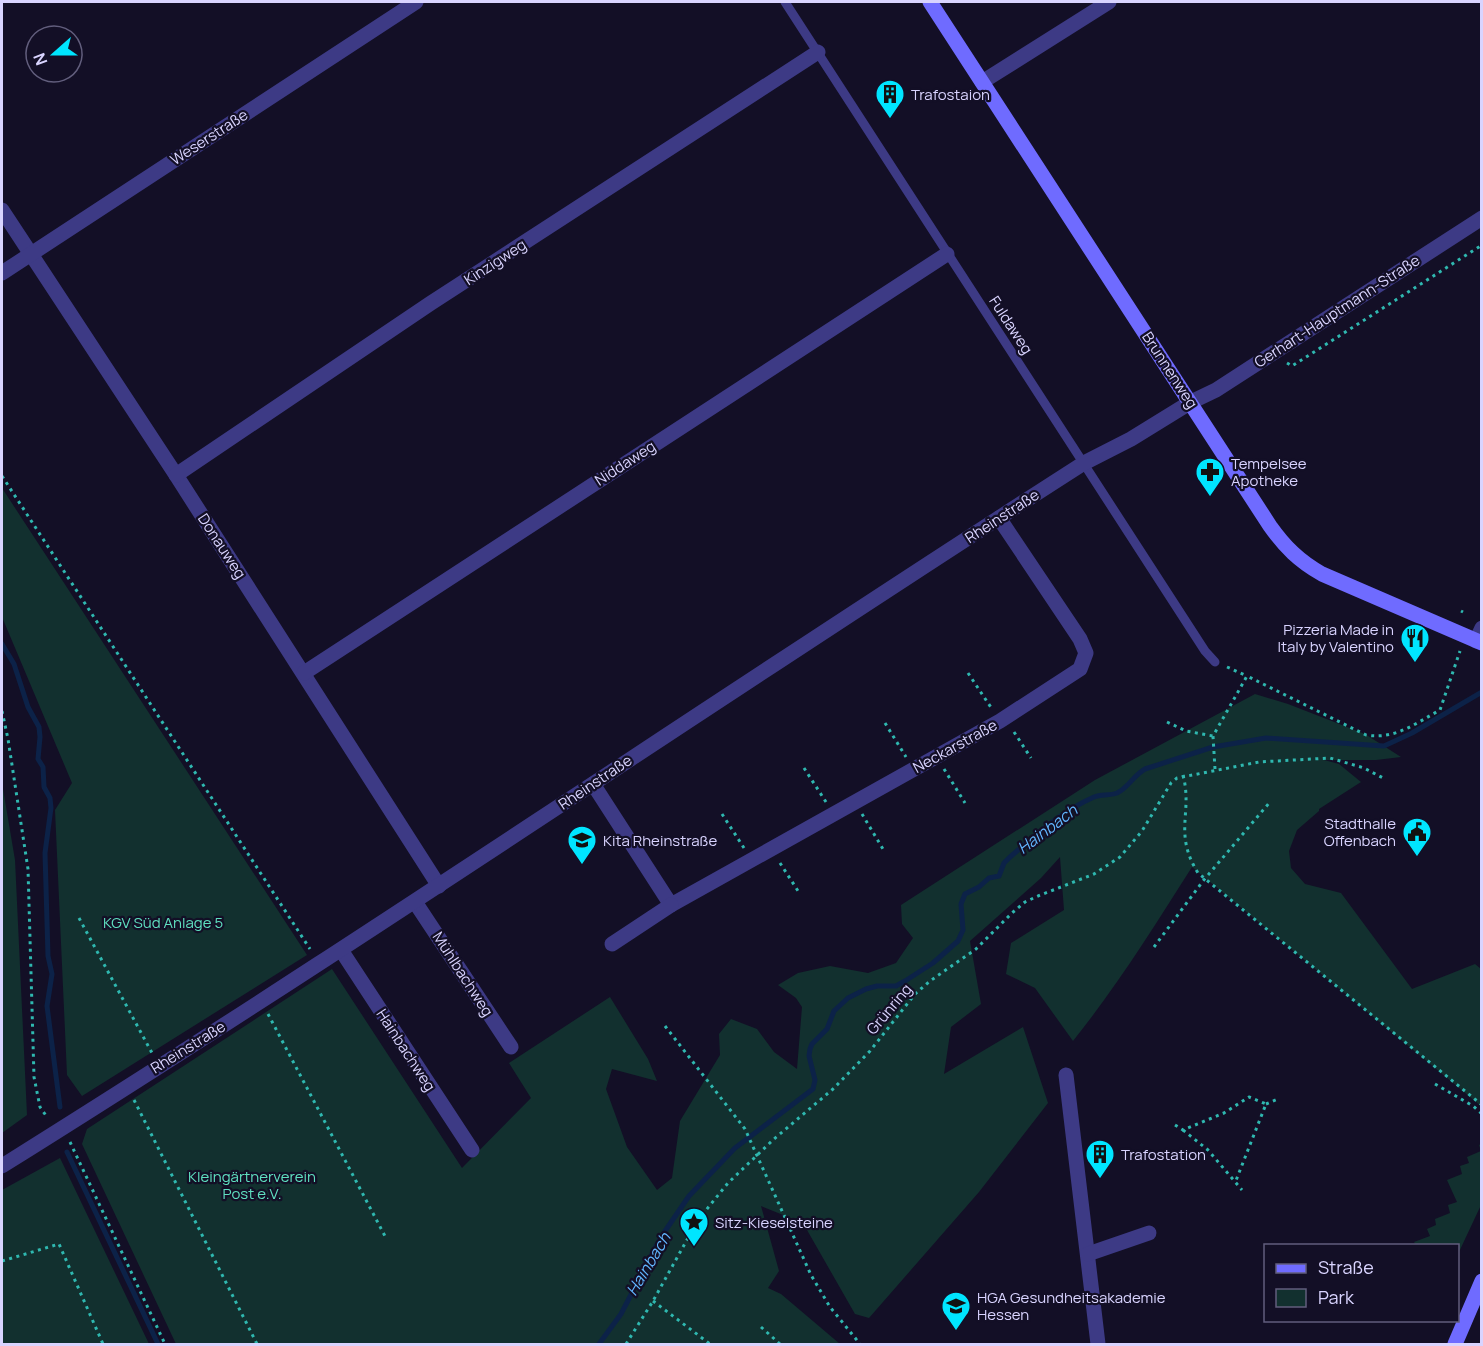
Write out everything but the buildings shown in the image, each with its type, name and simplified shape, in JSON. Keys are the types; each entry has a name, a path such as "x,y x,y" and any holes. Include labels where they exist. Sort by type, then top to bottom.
{"street":[{"name":"Weserstraße","path":"2,273 416,2"},
{"name":"Brunnenweg","path":"930,2 1272,529 1296,558 1333,579 1480,637"},
{"path":"982,82 1109,2"},
{"name":"Kinzigweg","path":"176,475 431,303 818,52"},
{"name":"Donauweg","path":"2,210 176,475 440,886"},
{"name":"Gerhart-Hauptmann-Straße","path":"1191,402 1216,390 1482,218"},
{"name":"Niddaweg","path":"304,674 947,254"},
{"name":"Rheinstraße","path":"2,1166 440,886 1084,463 1131,439 1191,402"},
{"name":"Neckarstraße","path":"612,944 671,905 1003,719 1080,669 1086,653 1080,639 999,518"},
{"path":"593,784 671,905"},
{"name":"Mühlbachweg","path":"415,902 511,1047"},
{"name":"Hainbachweg","path":"341,950 471,1150"},
{"path":"1066,1075 1098,1344"},
{"path":"1088,1254 1149,1233"},
{"path":"1455,1344 1460,1322 1482,1281"}],"lane":[{"name":"Fuldaweg","path":"785,2 1205,651 1215,662"}],"path":[{"path":"1284,362 1292,366 1482,244"},
{"path":"2,476 319,964"},
{"path":"1215,662 1366,735 1374,736 1399,733 1440,710 1460,653"},
{"path":"968,673 1031,758"},
{"path":"1215,769 1213,738 1247,676"},
{"path":"2,711 28,869 35,1091 40,1107 46,1116 61,1128 75,1149 165,1344"},
{"path":"1167,722 1186,731 1213,738"},
{"path":"885,723 914,769"},
{"path":"936,757 965,803"},
{"path":"1384,779 1364,768 1330,758 1259,762 1183,775 1185,843 1194,866 1205,879 1482,1105"},
{"path":"804,768 834,814"},
{"name":"Grünring","path":"626,1344 698,1220 728,1183 833,1089 870,1051 915,994 930,981 976,950 1025,902 1094,874 1120,857 1142,831 1171,783 1183,775"},
{"path":"855,802 883,849"},
{"path":"1154,947 1205,879 1270,802"},
{"path":"722,814 752,860"},
{"path":"771,850 800,894"},
{"path":"79,918 159,1065"},
{"path":"261,1001 386,1238"},
{"path":"665,1026 745,1129 811,1275 830,1307 860,1344"},
{"path":"1435,1084 1473,1106 1482,1114"},
{"path":"127,1086 257,1344"},
{"path":"1183,1130 1224,1113 1250,1097 1266,1104"},
{"path":"1235,1183 1266,1104 1278,1099"},
{"path":"1175,1125 1208,1150 1242,1190"},
{"path":"2,1261 59,1244 103,1344"},
{"path":"653,1301 710,1344"},
{"path":"761,1327 780,1344"}],"green space":[{"name":"KGV Süd Anlage 5","path":"2,488 307,955 82,1096 67,1075 55,810 72,783 2,617"},
{"name":"Kleingärtnerverein Post e.V.","path":"1255,694 1288,704 1365,734 1401,757 1376,760 1324,760 1339,764 1361,782 1319,809 1297,830 1289,851 1291,868 1305,884 1341,893 1412,989 1475,964 1481,969 1481,1106 1192,867 1120,978 1073,1041 1035,988 1006,974 1011,943 1064,910 1060,857 1041,878 970,941 981,1004 951,1027 944,1074 1023,1027 1048,1103 979,1192 869,1318 855,1314 803,1223 761,1206 779,1271 768,1288 781,1294 840,1344 176,1344 82,1144 87,1129 332,969 462,1168 531,1098 509,1063 610,997 648,1059 657,1081 612,1069 606,1089 627,1147 657,1190 672,1178 680,1121 720,1055 719,1034 731,1019 757,1029 774,1052 797,1069 802,1007 796,998 778,985 798,973 830,966 868,973 896,963 913,938 902,924 901,905 1095,780"},
{"path":"2,783 15,860 27,1115 2,1133"},
{"path":"1481,1151 1481,1205 1459,1252 1459,1244 1415,1244 1414,1242 1430,1236 1427,1229 1436,1225 1435,1219 1450,1213 1448,1205 1457,1202 1447,1180 1462,1174 1460,1166 1469,1163 1467,1157"},
{"path":"60,1158 149,1344 2,1344 2,1190"}],"waterway":[{"path":"2,644 14,664 28,707 39,727 38,759 43,767 44,787 50,798 51,808 45,853 48,956 52,974 47,1006 60,1107"},
{"name":"Hainbach","path":"599,1344 621,1314 661,1237 689,1196 735,1148 813,1089 815,1080 809,1056 810,1049 827,1029 834,1011 848,998 866,989 877,986 896,986 933,963 958,941 963,930 961,904 965,894 979,887 989,878 999,876 1004,863 1049,824 1094,797 1121,791 1145,769 1213,747 1266,738 1384,746 1412,733 1482,692"},
{"path":"67,1152 158,1344"}],"place":[{"name":"Trafostaion","path":"890,120"},
{"name":"Tempelsee Apotheke","path":"1210,498"},
{"name":"Pizzeria Made in Italy by Valentino","path":"1415,664"},
{"name":"Stadthalle Offenbach","path":"1417,858"},
{"name":"Kita Rheinstraße","path":"582,866"},
{"name":"Trafostation","path":"1100,1180"},
{"name":"Sitz-Kieselsteine","path":"694,1248"},
{"name":"HGA Gesundheitsakademie Hessen","path":"956,1332"}]}
